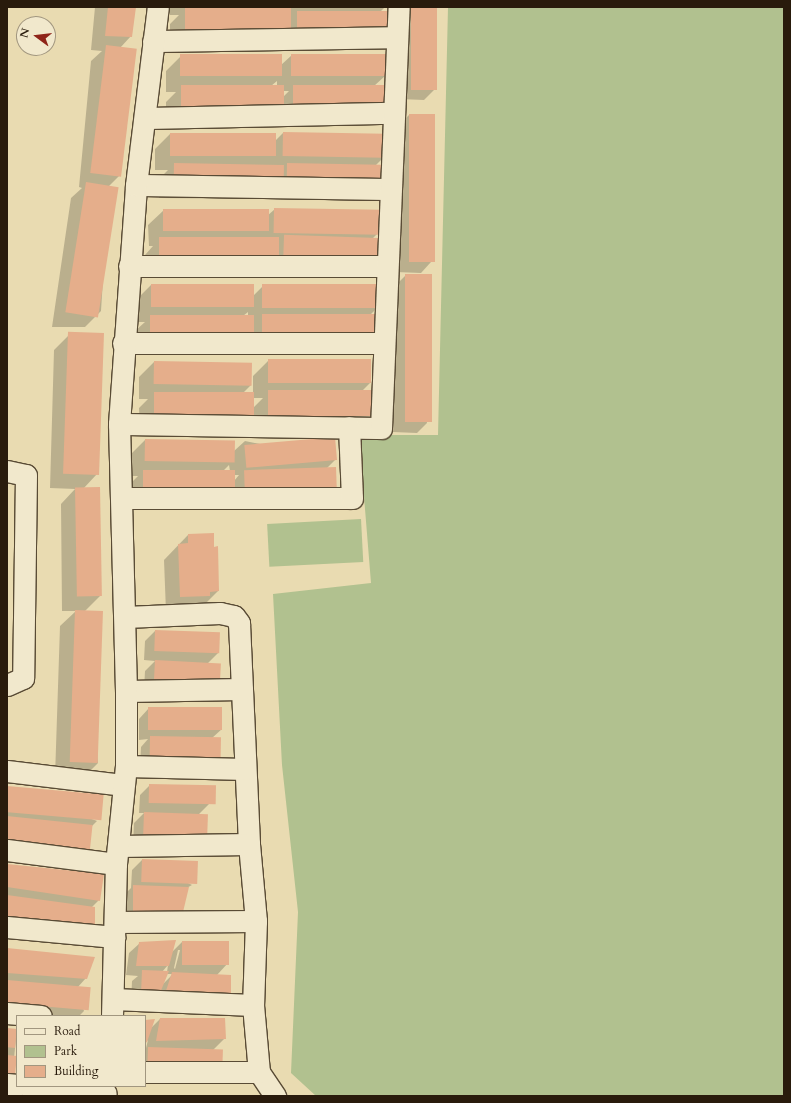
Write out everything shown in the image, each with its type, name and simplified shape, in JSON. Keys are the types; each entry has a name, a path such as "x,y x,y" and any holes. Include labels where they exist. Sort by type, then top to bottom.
{"street":[{"path":"158,7 153,41 146,118 136,186 123,343 119,424 126,692 124,776 118,855 112,1007 253,1006"},
{"path":"119,424 381,428 393,113 399,7"},
{"path":"153,41 397,36"},
{"path":"146,118 393,113"},
{"path":"136,186 390,189"},
{"path":"129,266 387,266"},
{"path":"123,343 384,342"},
{"path":"122,498 352,498 349,427"},
{"path":"7,471 26,475 23,678 7,685"},
{"path":"125,617 220,613 234,616 239,623 249,844 256,921 253,1006 259,1072 275,1096"},
{"path":"126,692 242,689"},
{"path":"7,771 124,776 245,769"},
{"path":"7,850 118,855 249,844"},
{"path":"7,928 115,930 256,921"},
{"path":"7,1013 30,1015"},
{"path":"146,1072 259,1072"},
{"path":"41,1087 106,1092"}],"green space":[{"path":"448,7 784,7 784,1096 316,1096 291,1073 298,912 282,765 273,594 371,583 359,435 438,435"},
{"path":"361,519 363,562 269,567 267,524"}],"building":[{"path":"108,7 136,7 132,37 105,36"},
{"path":"411,7 437,7 437,90 411,90"},
{"path":"185,8 291,8 291,31 185,31"},
{"path":"297,11 388,11 388,31 297,31"},
{"path":"106,45 137,49 121,177 90,173"},
{"path":"180,54 282,54 282,76 180,76"},
{"path":"291,54 386,54 386,76 291,76"},
{"path":"181,85 284,85 284,107 181,107"},
{"path":"293,85 386,85 386,107 293,107"},
{"path":"409,114 435,114 435,262 409,262"},
{"path":"283,132 385,134 385,158 283,156"},
{"path":"170,133 276,133 276,156 170,156"},
{"path":"174,163 284,165 284,185 174,183"},
{"path":"287,163 381,165 381,186 287,184"},
{"path":"86,182 119,187 98,318 65,312"},
{"path":"274,208 381,210 381,235 274,233"},
{"path":"163,209 269,209 269,231 163,231"},
{"path":"284,235 378,238 377,262 283,259"},
{"path":"159,237 279,237 279,262 159,262"},
{"path":"405,274 432,274 432,422 405,422"},
{"path":"151,284 254,284 254,307 151,307"},
{"path":"262,284 378,284 378,308 262,308"},
{"path":"262,314 378,314 378,337 262,337"},
{"path":"150,315 254,315 254,339 150,339"},
{"path":"68,332 104,333 99,475 63,474"},
{"path":"268,359 371,359 371,383 268,383"},
{"path":"154,361 252,363 252,386 154,384"},
{"path":"268,390 373,390 373,416 268,416"},
{"path":"154,392 254,392 254,415 154,415"},
{"path":"335,437 337,460 246,468 244,445"},
{"path":"145,439 235,441 235,463 145,461"},
{"path":"336,467 337,490 245,493 244,470"},
{"path":"143,470 235,470 235,491 143,491"},
{"path":"75,487 100,487 102,596 77,596"},
{"path":"214,533 214,547 218,546 219,591 210,592 210,596 180,597 178,544 188,543 188,534"},
{"path":"75,610 103,611 98,763 70,762"},
{"path":"155,630 220,632 219,653 154,651"},
{"path":"155,660 221,663 220,683 154,680"},
{"path":"148,707 222,707 222,730 148,730"},
{"path":"150,736 221,737 221,760 150,759"},
{"path":"149,784 216,785 216,804 149,803"},
{"path":"7,786 104,794 101,820 7,812"},
{"path":"144,812 208,814 207,837 143,835"},
{"path":"7,816 93,825 90,852 7,843"},
{"path":"142,859 198,861 197,884 141,882"},
{"path":"7,864 104,874 100,901 7,887"},
{"path":"133,885 189,887 183,912 133,914"},
{"path":"7,895 95,907 95,924 79,928 7,920"},
{"path":"176,940 169,966 136,966 139,942"},
{"path":"182,941 229,941 229,965 182,965"},
{"path":"7,948 95,957 87,979 7,973"},
{"path":"142,970 169,971 160,993 141,994"},
{"path":"172,972 231,975 231,993 165,994"},
{"path":"7,980 91,987 89,1010 7,1003"},
{"path":"160,1018 225,1018 226,1039 156,1041"},
{"path":"155,1019 146,1042 146,1020"},
{"path":"7,1028 16,1029 15,1048 7,1047"},
{"path":"148,1047 223,1050 222,1071 147,1068"},
{"path":"7,1055 16,1056 15,1078 7,1077"}]}
